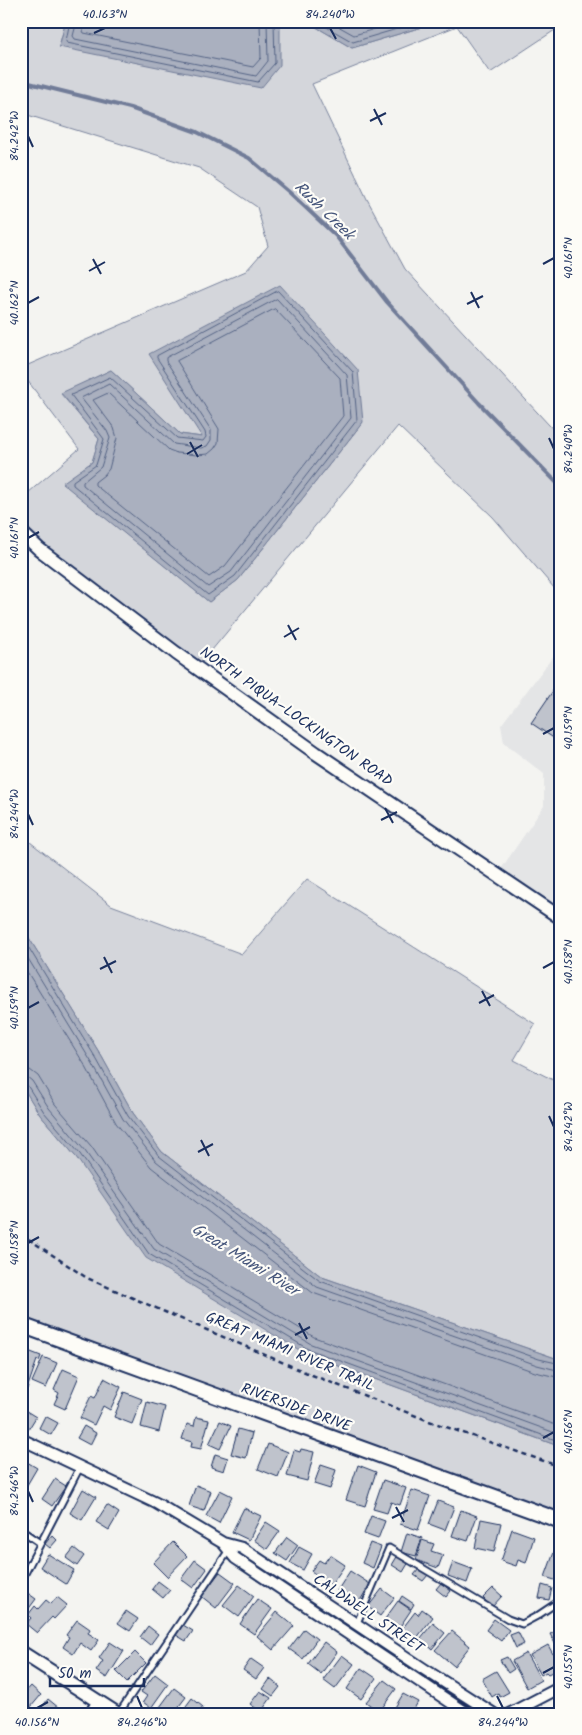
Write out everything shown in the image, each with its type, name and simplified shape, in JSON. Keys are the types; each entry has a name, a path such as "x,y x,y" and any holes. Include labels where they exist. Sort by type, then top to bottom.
{"main road":[{"name":"RIVERSIDE DRIVE","path":"21,1324 561,1521"}],"street":[{"name":"NORTH PIQUA–LOCKINGTON ROAD","path":"21,532 38,549 183,658 316,753 561,918"},
{"name":"CALDWELL STREET","path":"21,1439 156,1503 226,1546 235,1558 468,1714"},
{"name":"CALDWELL STREET","path":"226,1546 242,1548 494,1714"},
{"path":"311,1608 317,1597"},
{"path":"350,1634 357,1623"},
{"path":"21,1652 118,1714"},
{"path":"417,1680 424,1669"},
{"path":"509,1714 561,1687"},
{"path":"90,1714 98,1701"}],"lane":[{"path":"21,1581 81,1466"},
{"path":"21,1530 40,1544"},
{"path":"118,1714 226,1546"},
{"path":"357,1623 389,1548 508,1619 522,1624 561,1600"}],"path":[{"name":"GREAT MIAMI RIVER TRAIL","path":"21,1234 86,1278 174,1316 312,1375 411,1414 561,1467"}],"shaded area":[{"path":"21,21 66,21 59,46 280,21 306,21 352,48 442,21 561,21 561,26 490,73 457,26 312,84 367,199 405,269 561,438 561,596 493,517 398,426 197,668 21,532 21,499 79,449 21,372 21,368 246,271 268,246 257,207 199,168 21,113","holes":["111,370 180,434 202,437 363,422 238,580 209,602 63,483 92,462 99,439 61,394"]},
{"path":"561,646 561,918 497,875 544,806 544,774 504,743 501,725"},
{"path":"21,835 111,905 242,954 307,879 535,1024 514,1060 561,1084 561,1360 322,1277 162,1152 133,1113 102,1057 21,925"},
{"path":"21,1084 40,1115 76,1157 306,1354 561,1447 561,1521 21,1325"}],"water":[{"path":"66,21 280,21 280,65 261,88 59,47"},
{"path":"306,21 442,21 352,48"},
{"path":"280,285 358,370 363,422 238,580 209,602 62,483 92,462 99,439 61,393 111,370 180,434 202,437 149,354"},
{"name":"Great Miami River","path":"21,925 102,1057 133,1113 162,1152 322,1277 561,1360 561,1447 306,1354 146,1258 76,1157 40,1115 21,1084"}],"building":[{"path":"561,679 561,743 531,723"},
{"path":"23,1349 41,1356 39,1361 37,1360 27,1389 21,1387 21,1354"},
{"path":"43,1357 57,1363 46,1388 32,1382"},
{"path":"63,1369 79,1376 65,1409 54,1404 59,1393 54,1390"},
{"path":"104,1378 121,1387 110,1410 103,1406 94,1425 80,1418 91,1396 95,1398"},
{"path":"124,1392 142,1399 132,1424 114,1417"},
{"path":"147,1402 165,1407 159,1432 141,1427"},
{"path":"23,1409 36,1417 28,1430 21,1427 21,1411"},
{"path":"45,1416 58,1423 51,1435 39,1428"},
{"path":"196,1417 209,1420 201,1449 191,1447 192,1442 182,1439 187,1424 194,1426"},
{"path":"220,1421 231,1426 220,1449 209,1444"},
{"path":"84,1426 96,1433 90,1445 77,1438"},
{"path":"238,1429 252,1433 246,1458 231,1454"},
{"path":"268,1444 288,1452 278,1477 258,1469"},
{"path":"301,1449 314,1452 307,1481 287,1476 294,1450 300,1452"},
{"path":"215,1454 228,1458 224,1471 211,1467"},
{"path":"22,1459 37,1468 27,1485 21,1481"},
{"path":"321,1465 336,1470 330,1489 314,1484"},
{"path":"358,1465 376,1472 365,1506 346,1500"},
{"path":"55,1479 66,1486 52,1506 42,1499"},
{"path":"383,1480 406,1488 400,1505 391,1502 387,1513 373,1509"},
{"path":"196,1485 211,1491 204,1511 189,1506"},
{"path":"83,1489 96,1497 82,1520 70,1513"},
{"path":"220,1490 232,1496 219,1523 206,1516"},
{"path":"412,1490 430,1496 418,1530 400,1524"},
{"path":"438,1501 454,1507 445,1530 429,1524"},
{"path":"107,1505 119,1513 109,1530 96,1522"},
{"path":"244,1508 261,1516 249,1540 232,1532"},
{"path":"461,1510 477,1516 468,1541 452,1536"},
{"path":"371,1516 385,1521 378,1539 364,1534"},
{"path":"481,1519 501,1523 494,1552 475,1548"},
{"path":"266,1522 280,1531 267,1549 254,1540"},
{"path":"512,1529 534,1537 526,1563 518,1560 516,1566 501,1561"},
{"path":"407,1533 422,1538 416,1556 401,1552"},
{"path":"52,1535 57,1540 50,1548 45,1544"},
{"path":"287,1537 298,1545 287,1561 275,1553"},
{"path":"422,1540 434,1544 431,1551 443,1555 438,1568 416,1560"},
{"path":"173,1542 187,1556 167,1577 153,1563"},
{"path":"370,1543 381,1547 373,1568 362,1563"},
{"path":"557,1544 561,1546 561,1582 545,1577"},
{"path":"299,1547 312,1554 303,1570 290,1563"},
{"path":"74,1548 84,1556 77,1566 66,1558"},
{"path":"48,1554 74,1570 66,1584 40,1567"},
{"path":"330,1555 345,1565 331,1585 311,1571 319,1560 324,1563"},
{"path":"398,1555 409,1562 403,1572 392,1565"},
{"path":"195,1560 207,1569 193,1588 181,1579"},
{"path":"453,1562 472,1569 467,1583 448,1576"},
{"path":"419,1569 428,1575 423,1581 414,1575"},
{"path":"350,1571 370,1584 358,1604 337,1591"},
{"path":"220,1572 235,1583 216,1608 201,1596"},
{"path":"158,1581 170,1590 163,1598 152,1589"},
{"path":"441,1583 451,1591 446,1597 436,1589"},
{"path":"239,1585 254,1596 239,1617 223,1605"},
{"path":"542,1585 552,1588 549,1600 539,1598"},
{"path":"493,1588 502,1596 492,1607 483,1598"},
{"path":"382,1589 394,1598 380,1616 368,1607"},
{"path":"21,1590 36,1599 21,1619"},
{"path":"402,1596 414,1604 411,1609 399,1601"},
{"path":"57,1597 67,1605 37,1633 26,1624 31,1618 28,1615 35,1606 38,1609 46,1600 51,1604"},
{"path":"257,1599 272,1609 254,1634 240,1624"},
{"path":"398,1601 411,1610 399,1628 385,1619"},
{"path":"422,1609 433,1617 416,1639 402,1629 415,1612 418,1615"},
{"path":"126,1611 138,1619 130,1631 118,1623"},
{"path":"277,1612 294,1626 273,1650 257,1636"},
{"path":"494,1619 509,1630 501,1641 486,1630"},
{"path":"77,1620 90,1629 88,1633 99,1640 91,1651 80,1643 73,1654 63,1647 69,1637 66,1635"},
{"path":"433,1623 445,1633 432,1649 420,1639"},
{"path":"183,1625 193,1631 186,1641 176,1635"},
{"path":"148,1626 158,1634 150,1645 140,1637"},
{"path":"304,1629 317,1639 303,1659 289,1649"},
{"path":"561,1629 561,1655 550,1634"},
{"path":"452,1631 470,1646 454,1666 435,1650"},
{"path":"518,1632 524,1644 516,1648 510,1635"},
{"path":"110,1642 124,1651 107,1678 96,1671 103,1661 99,1658"},
{"path":"324,1642 337,1652 321,1674 308,1664"},
{"path":"548,1645 553,1654 558,1651 561,1657 561,1664 558,1665 560,1668 541,1675 530,1655"},
{"path":"135,1652 146,1663 127,1682 116,1671"},
{"path":"526,1653 541,1680 527,1688 512,1661"},
{"path":"342,1655 354,1664 335,1689 323,1680"},
{"path":"507,1657 514,1669 508,1673 500,1660"},
{"path":"251,1659 264,1668 256,1679 243,1670"},
{"path":"361,1668 376,1678 361,1699 347,1689"},
{"path":"496,1671 509,1692 500,1697 498,1693 492,1697 482,1679"},
{"path":"155,1674 168,1684 151,1708 143,1702 147,1696 141,1692"},
{"path":"270,1679 280,1687 273,1696 263,1689"},
{"path":"384,1680 396,1689 379,1712 366,1702"},
{"path":"31,1686 41,1695 25,1714 21,1714 21,1697"},
{"path":"174,1688 186,1697 173,1714 161,1714 157,1711"},
{"path":"260,1691 271,1698 261,1712 250,1704"},
{"path":"403,1694 418,1702 411,1714 391,1714"},
{"path":"192,1698 203,1707 198,1714 180,1714"},
{"path":"48,1699 59,1708 55,1714 37,1714"}],"waterway":[{"name":"Rush Creek","path":"21,81 130,108 197,132 249,158 336,236 387,302 479,403 561,487"}]}
